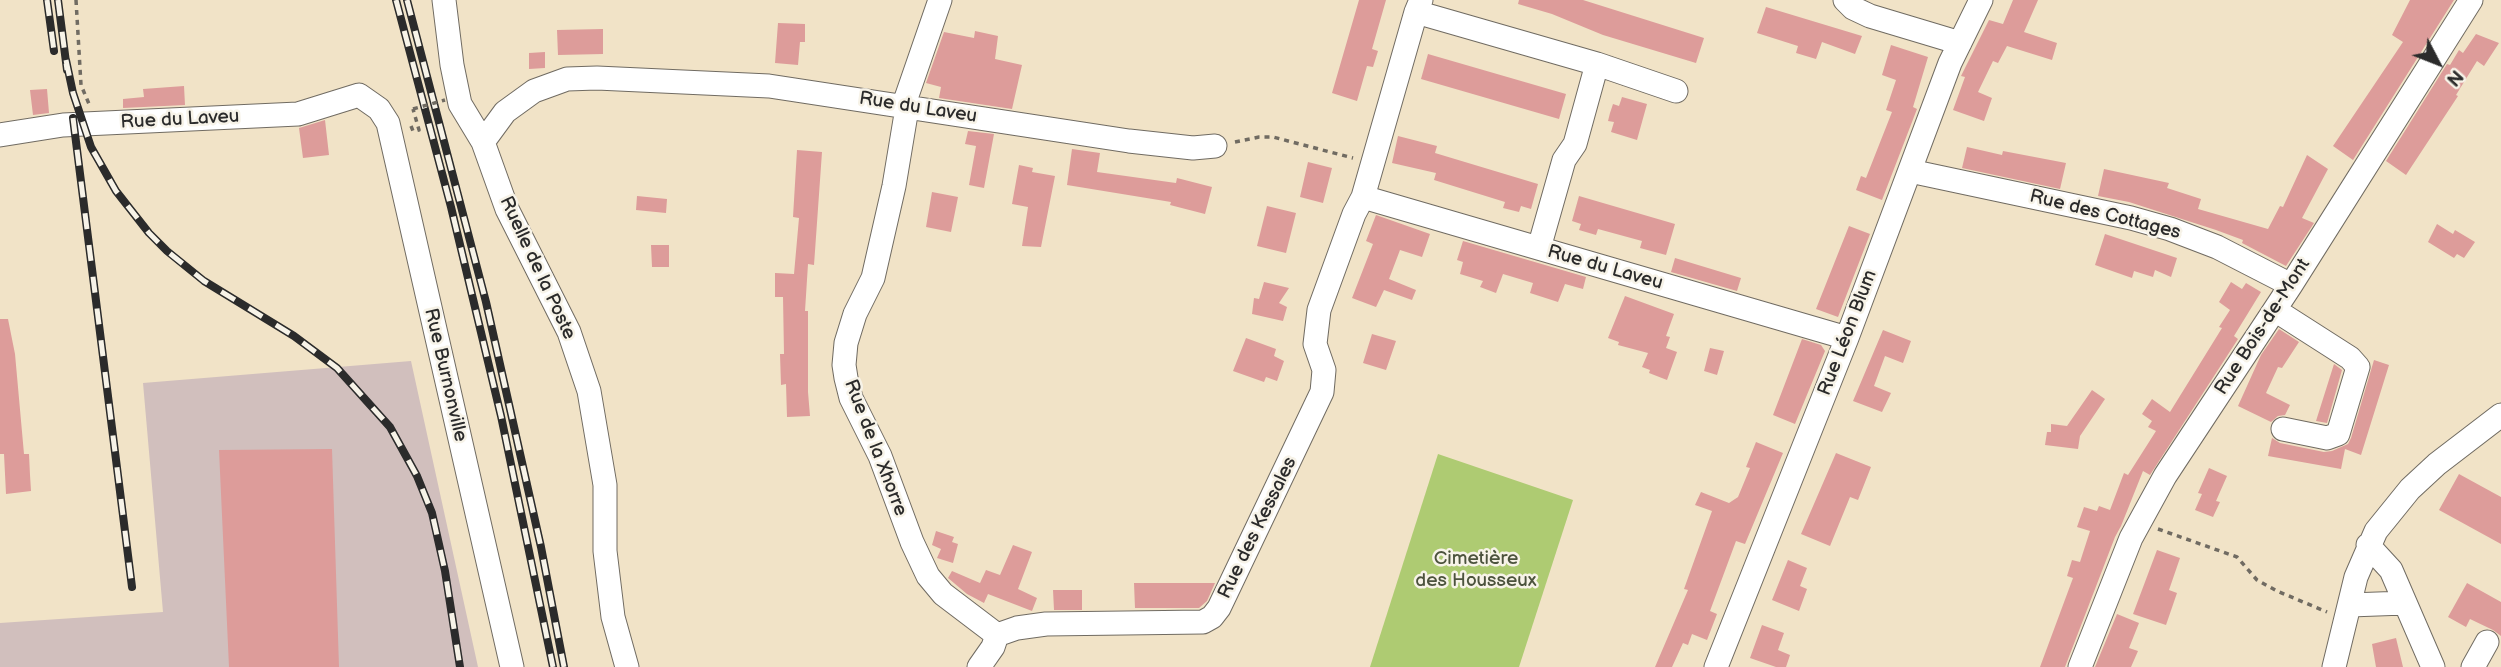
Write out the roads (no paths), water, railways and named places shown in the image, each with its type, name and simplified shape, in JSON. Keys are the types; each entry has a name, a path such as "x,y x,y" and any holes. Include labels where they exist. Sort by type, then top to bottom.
{"street":[{"name":"Ruelle de la Poste","path":"444,0 460,104 483,142 507,209 569,332 589,391 605,485 605,551 613,617 627,667"},
{"name":"Rue de la Xhorre","path":"940,0 905,108 894,186 873,278 855,314 846,343 844,365 851,398 880,456 917,555 928,576 943,593 997,635"},
{"path":"1845,0 1853,8 1870,16 1960,43"},
{"name":"Rue Léon Blum","path":"1716,667 1847,338 1960,43 1981,0"},
{"name":"Rue Bois-de-Mont","path":"2080,667 2130,538 2165,476 2291,285 2471,0"},
{"path":"1363,197 1418,6 1676,91"},
{"path":"1539,248 1564,160 1575,144 1597,64"},
{"name":"Rue du Laveu","path":"483,142 515,103 534,91 567,79 743,84 1129,141 1193,148 1215,146"},
{"name":"Rue du Laveu","path":"0,135 63,125 298,114 359,95"},
{"name":"Rue Burnonville","path":"359,95 379,109 388,123 512,667"},
{"name":"Rue des Cottages","path":"1910,171 2159,225 2217,247 2291,285"},
{"name":"Rue du Laveu","path":"1363,197 1847,338"},
{"name":"Rue des Kessales","path":"997,635 1017,628 1046,624 1203,622 1212,617 1247,552 1322,392 1324,370 1315,344 1319,310 1354,214 1363,197"},
{"path":"2274,310 2350,358 2358,367 2338,434 2328,438 2283,429"},
{"path":"2334,667 2356,577 2368,545 2388,514 2437,464 2501,415"},
{"path":"2368,545 2381,556 2391,570 2433,667"},
{"path":"2348,612 2405,603"},
{"path":"979,667 997,635"},
{"path":"2473,667 2487,642"}],"railway":[{"path":"47,0 54,51"},
{"path":"58,0 67,70"},
{"path":"396,0 451,207 501,416 553,667"},
{"path":"407,0 486,302 541,547 564,667"},
{"path":"66,60 73,93 91,147 116,191 149,233 204,281 294,336 337,368 390,427 417,476 432,513 445,571 460,667"},
{"path":"73,118 132,587"}],"park label":[{"name":"Cimetière des Housseux","path":"1476,570"}]}
